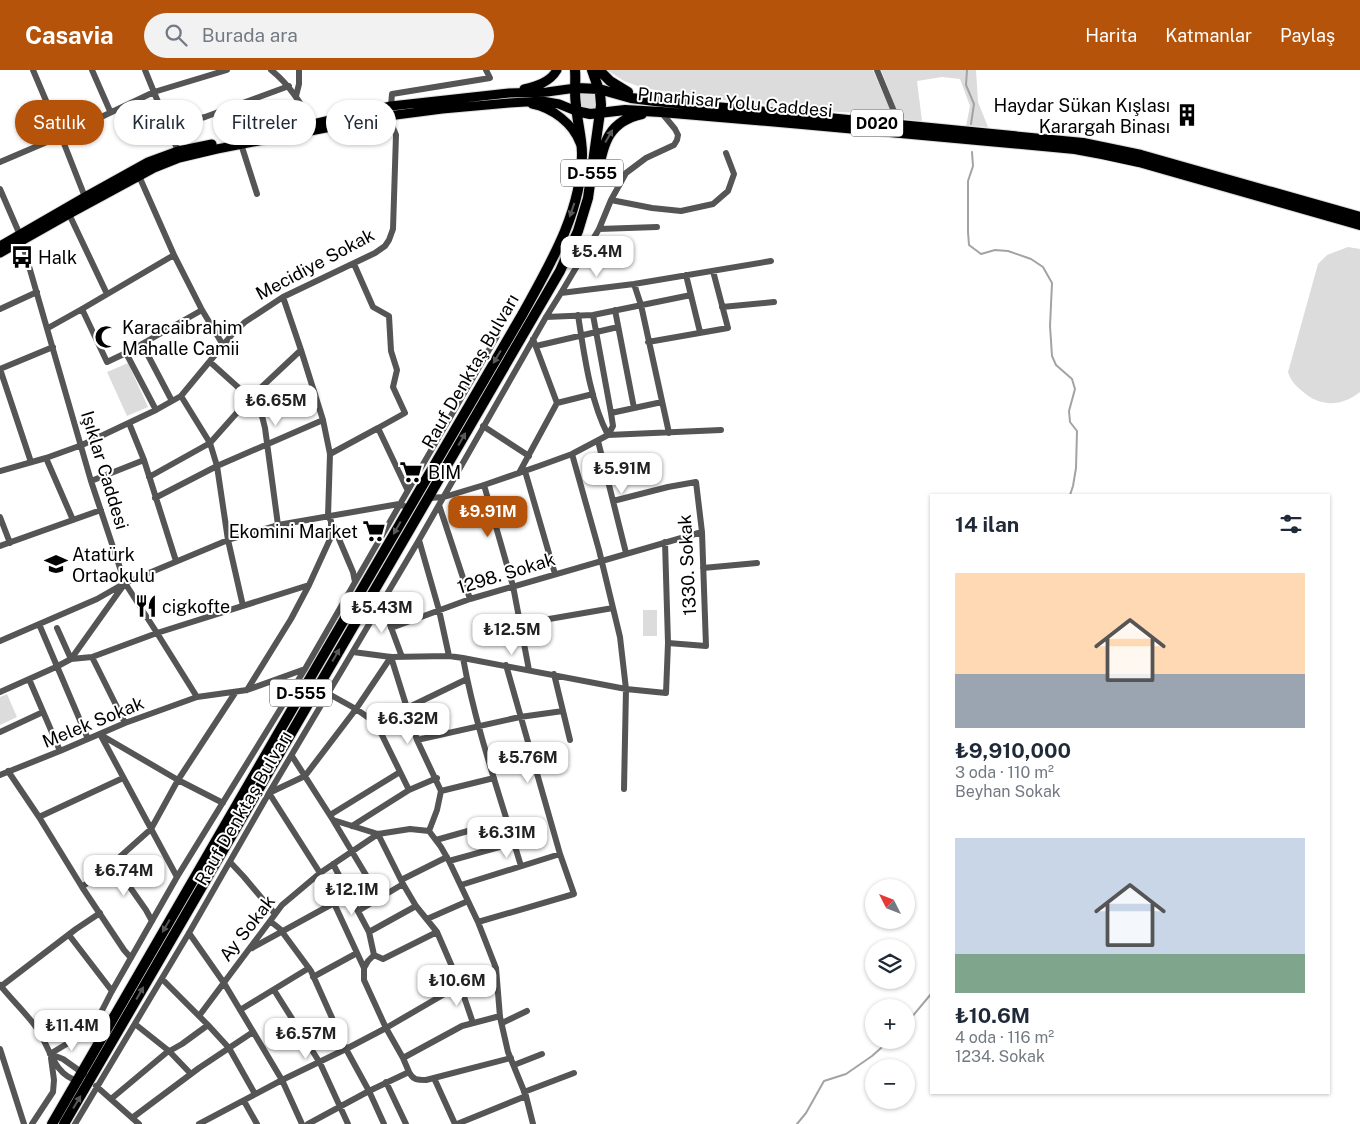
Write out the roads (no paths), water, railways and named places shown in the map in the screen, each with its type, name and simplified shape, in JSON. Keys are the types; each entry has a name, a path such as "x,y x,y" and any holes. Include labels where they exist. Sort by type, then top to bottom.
{"highway":[{"name":"D-555","path":"576,70 576,111"},
{"name":"D-555","path":"592,70 601,98 600,113"},
{"path":"599,70 618,87 655,101"},
{"name":"Pınarhisar Yolu Caddesi","path":"576,88 599,89 631,98 655,101 1067,141 1114,148 1360,217"},
{"name":"Pınarhisar Yolu Caddesi","path":"576,111 590,114 625,110 660,112 1076,149 1139,162 1360,224"},
{"name":"Rauf Denktaş Bulvarı","path":"52,1124 404,506 474,386 537,289 563,234 577,194 582,149 576,111"},
{"path":"578,231 591,204 603,149 611,131 620,123 632,117 660,112"},
{"name":"Rauf Denktaş Bulvarı","path":"64,1124 94,1084 332,661 560,270 578,231 588,198 600,113"}],"main road":[{"path":"509,98 546,82 552,78 557,70"},
{"path":"396,109 509,98 576,88"},
{"path":"509,98 548,102 576,111"},
{"path":"509,98 547,109 569,125 582,149"},
{"path":"0,253 85,196 148,162 178,151 213,144"},
{"path":"0,246 21,238 178,158 236,145"}],"street":[{"path":"32,70 45,100"},
{"path":"92,70 110,111"},
{"path":"144,70 157,100"},
{"path":"104,114 154,92 227,70"},
{"path":"271,70 289,86 298,100"},
{"path":"296,96 299,84 299,71 308,70"},
{"path":"391,100 392,94 490,78 486,70"},
{"path":"876,70 900,126"},
{"path":"203,117 289,86"},
{"name":"Rauf Denktaş Bulvarı","path":"75,1124 94,1084 135,1024 162,979 444,497 546,317 599,229 611,200 626,173 646,158 674,145 677,140 678,135 675,130 660,112"},
{"path":"0,162 40,145"},
{"path":"65,145 85,196"},
{"path":"175,145 178,151"},
{"path":"241,145 257,194"},
{"name":"Mecidiye Sokak","path":"0,471 46,458 82,445 181,396 245,322 258,312 283,297 375,253 384,246 390,240 393,228 396,145"},
{"path":"611,200 652,208 681,211 713,204 728,192 734,174 726,153"},
{"path":"140,176 174,255 223,346"},
{"name":"Işıklar Caddesi","path":"0,190 21,238 91,480 125,583 197,698"},
{"path":"69,214 107,294"},
{"path":"599,229 658,227"},
{"path":"48,328 174,255"},
{"path":"561,293 634,284 770,261"},
{"path":"330,454 405,414 393,387 397,370 391,351 389,316 373,307 354,264"},
{"path":"648,342 728,328 713,270"},
{"path":"686,275 700,332"},
{"path":"634,284 641,305 669,433"},
{"path":"0,309 37,292"},
{"path":"546,317 593,314 691,295"},
{"path":"247,690 291,619 331,537 330,454 323,420 283,297"},
{"path":"722,307 774,302"},
{"path":"82,310 107,362 202,310"},
{"path":"615,310 634,408"},
{"path":"593,314 613,426 608,435"},
{"path":"578,315 593,394 602,424 608,435"},
{"path":"529,324 557,403 522,472 555,574"},
{"path":"536,346 618,327"},
{"path":"50,1054 93,1028 177,877 355,582 404,506 407,489 474,386 497,336"},
{"path":"142,344 172,401"},
{"path":"31,462 0,369 53,347"},
{"path":"149,477 210,443 250,398 301,350"},
{"path":"126,353 156,410"},
{"path":"210,362 250,398 262,416 268,445 278,525"},
{"path":"557,403 593,394"},
{"path":"181,396 210,443 217,466 228,540 243,606"},
{"path":"611,413 662,402"},
{"path":"155,498 217,466 323,420"},
{"path":"129,423 144,460 176,561"},
{"path":"483,426 529,456"},
{"path":"378,428 407,489"},
{"path":"428,498 444,497 522,472 572,454 608,435 721,430"},
{"path":"598,441 626,553"},
{"path":"572,454 602,560 620,637 626,689 624,789"},
{"path":"46,458 73,520"},
{"path":"91,480 144,460"},
{"name":"1330. Sokak","path":"612,500 696,482 702,532 706,646 668,642"},
{"path":"484,485 513,586 529,670"},
{"path":"439,505 470,599"},
{"path":"0,641 97,599 125,583 228,540 278,525 404,506"},
{"path":"0,546 101,510"},
{"path":"0,517 10,542"},
{"path":"330,518 353,572 355,582"},
{"name":"1298. Sokak","path":"391,628 470,599 702,532"},
{"path":"419,540 439,610 449,656"},
{"path":"353,652 391,657 449,656 506,665 626,689 666,693 668,642 664,542"},
{"path":"703,568 757,563"},
{"path":"71,659 125,583"},
{"path":"0,692 71,659 92,657 157,633 309,585"},
{"path":"382,602 402,657"},
{"path":"520,624 613,608"},
{"path":"38,624 88,739"},
{"path":"57,628 71,659"},
{"path":"92,657 125,723"},
{"path":"391,657 417,740 441,790 437,810 429,831"},
{"path":"391,657 356,709 304,776 270,793 320,873 364,968 364,980 412,1078 426,1080 510,1058"},
{"path":"463,658 478,726 521,866"},
{"path":"478,922 574,894 560,854 506,665"},
{"name":"Melek Sokak","path":"0,775 125,723 197,698 247,690 304,669"},
{"path":"554,674 570,740"},
{"path":"29,678 60,751"},
{"path":"376,723 467,680"},
{"path":"82,887 113,863 151,829 178,780 235,692"},
{"path":"329,694 376,723 409,790"},
{"path":"417,740 520,717 563,711"},
{"path":"0,732 43,712"},
{"path":"100,734 178,780 223,803"},
{"path":"100,734 177,877"},
{"path":"292,756 369,880"},
{"path":"8,771 82,887 131,958"},
{"path":"331,817 400,772"},
{"path":"39,817 123,778"},
{"path":"352,826 409,790 436,778"},
{"path":"441,790 494,778"},
{"path":"331,817 378,834 410,829 429,831 436,840 461,885 496,968 500,1016 510,1058 525,1094 533,1124"},
{"path":"436,840 507,820"},
{"path":"378,834 416,906 437,932 460,985 473,1023"},
{"name":"Ay Sokak","path":"199,1016 282,905 320,873 378,834"},
{"path":"358,911 402,882 448,859 514,842"},
{"path":"461,885 560,854"},
{"path":"230,862 275,914"},
{"path":"113,863 152,920"},
{"path":"333,864 369,932 374,954 383,959 437,932"},
{"path":"428,919 468,901"},
{"path":"248,950 334,903"},
{"path":"369,932 416,906"},
{"path":"100,913 0,986 38,1028 57,1066 94,1084 139,1124"},
{"path":"270,921 280,928 309,968 346,1049 384,1124"},
{"path":"189,933 224,983 254,1032 282,1080 302,1124"},
{"path":"69,935 112,991"},
{"path":"313,976 357,953"},
{"path":"364,968 374,954"},
{"path":"240,1010 309,968"},
{"path":"199,1124 282,1080 320,1063 386,1028 460,985 496,968"},
{"path":"162,979 228,1048 255,1094"},
{"path":"274,990 320,1063 348,1124"},
{"path":"502,1023 527,1011"},
{"path":"403,1058 462,1026 500,1016"},
{"path":"135,1024 169,1051 191,1074"},
{"path":"111,1099 169,1051 208,1025"},
{"path":"132,1118 191,1074 254,1032"},
{"path":"0,1049 24,1124"},
{"path":"50,1054 63,1059 79,1076 94,1084"},
{"path":"32,1124 54,1092 50,1054"},
{"path":"514,1065 542,1054"},
{"path":"308,1124 368,1091 409,1072"},
{"path":"434,1078 456,1124 473,1121 525,1094 574,1073"},
{"path":"386,1082 404,1123"},
{"path":"244,1101 257,1124"}],"waterway":[{"path":"967,70 966,85 974,104 971,124"},
{"path":"972,152 973,166 968,181 969,245 981,254 995,250 1008,251 1031,259 1043,267 1052,283 1050,326 1052,356 1056,365 1072,379 1075,389 1069,411 1070,422 1077,431 1076,468 1070,494"},
{"path":"915,1013 930,995"},
{"path":"797,1124 806,1113 824,1081 846,1074 880,1049"}],"place":[{"name":"Haydar Sükan Kışlası Karargah Binası","path":"1187,115"},
{"name":"Halk","path":"22,257"},
{"name":"Karacaibrahim Mahalle Camii","path":"106,337"},
{"name":"BIM","path":"411,472"},
{"name":"Ekomini Market","path":"374,531"},
{"name":"Atatürk Ortaokulu","path":"56,564"},
{"name":"cigkofte","path":"146,606"}]}
